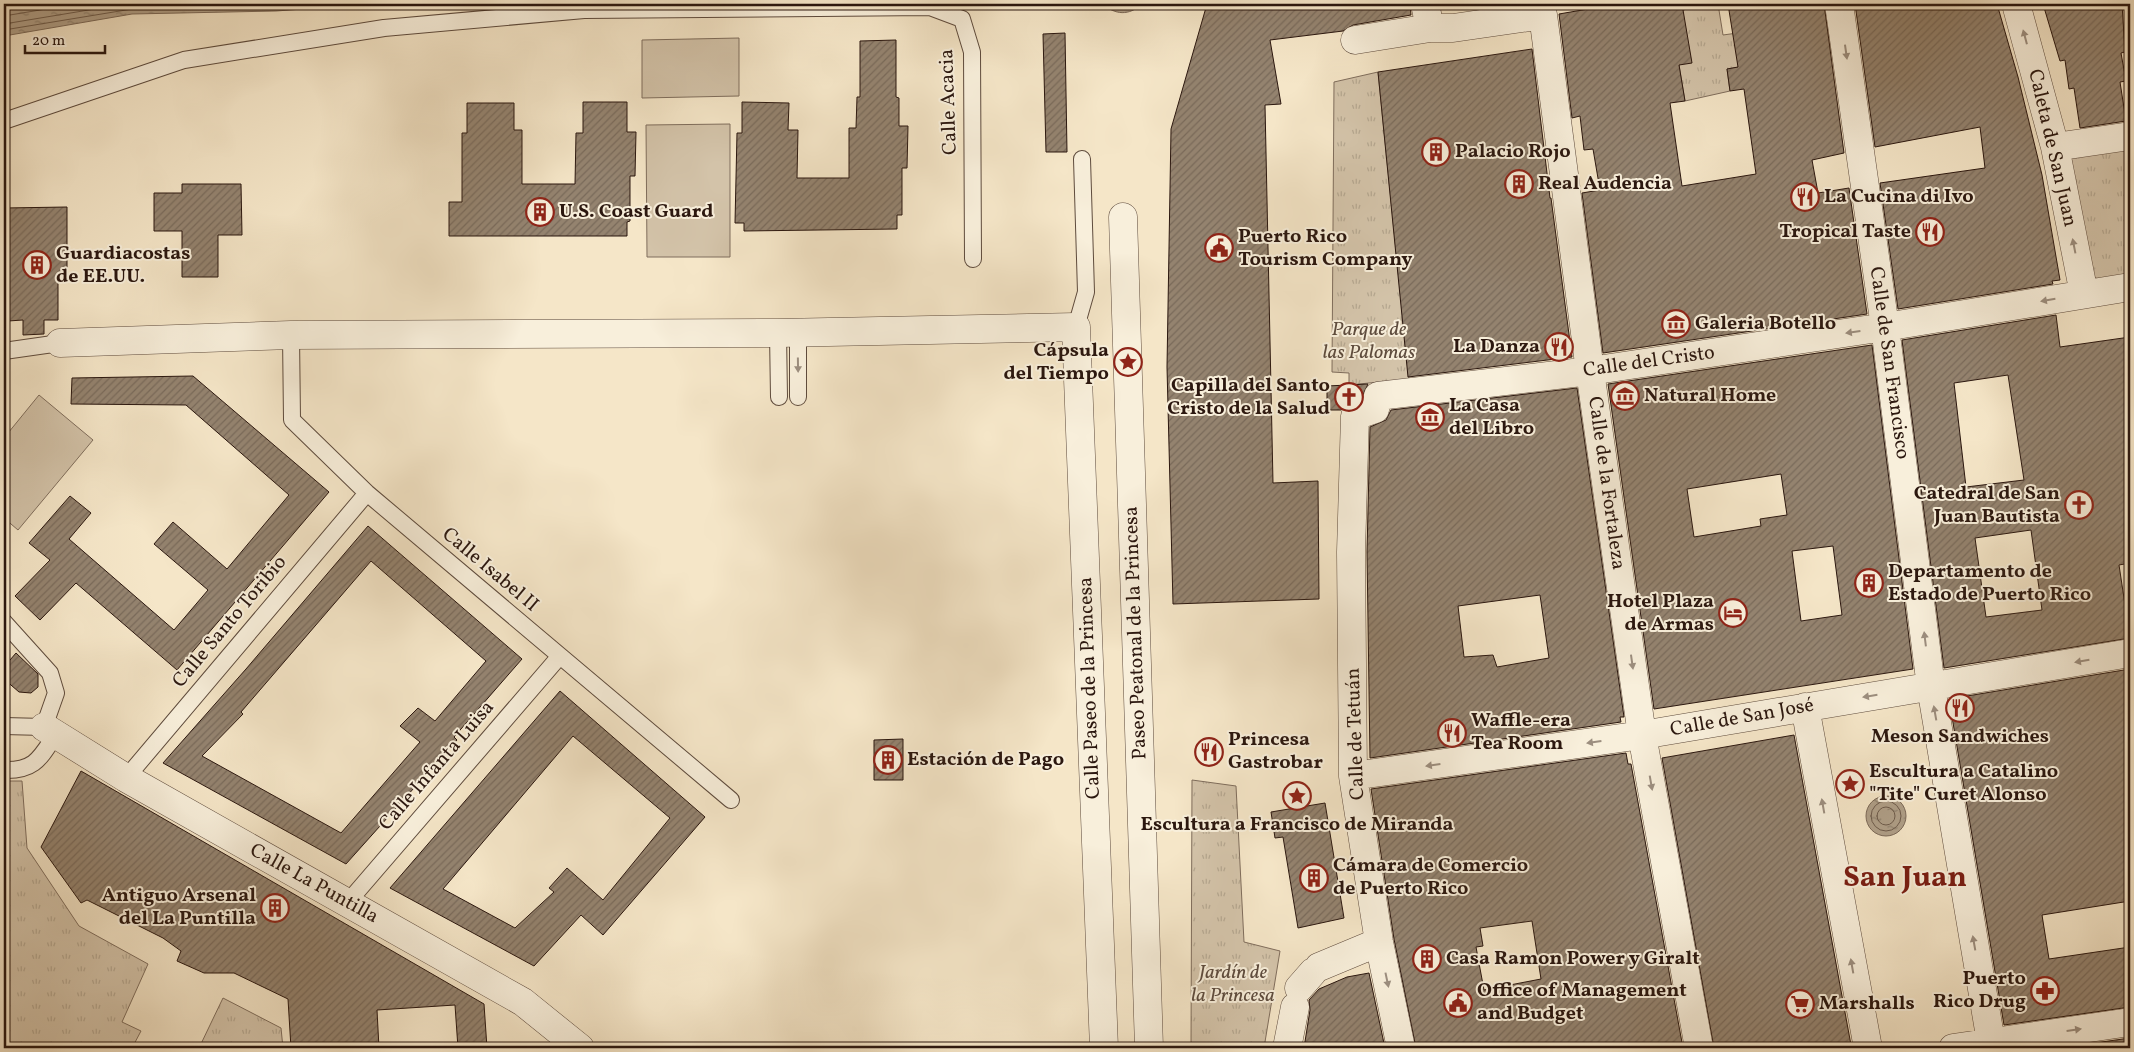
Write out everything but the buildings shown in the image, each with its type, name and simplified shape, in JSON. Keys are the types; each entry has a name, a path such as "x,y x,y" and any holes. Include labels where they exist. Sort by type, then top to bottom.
{"street":[{"name":"Calle de San Francisco","path":"1839,4 1885,327 1931,687 1991,1045"},
{"name":"Caleta de San Juan","path":"2016,4 2055,147 2084,294"},
{"path":"1355,40 1427,16 1453,28 1542,10"},
{"name":"Calle de la Fortaleza","path":"1542,10 1590,371 1642,735 1699,1048"},
{"path":"2055,147 2130,136"},
{"name":"Paseo Peatonal de la Princesa","path":"1123,217 1149,1048"},
{"name":"Calle del Cristo","path":"1355,416 1375,409 1378,396 1590,371 1885,327 2130,286"},
{"path":"60,343 291,335 788,333 1076,327"},
{"name":"Calle Paseo de la Princesa","path":"1076,327 1104,1048"},
{"name":"Calle de Tetuán","path":"1355,416 1351,552 1354,776 1379,942 1402,1048"},
{"name":"Calle de San José","path":"1354,776 1642,735 2130,653"},
{"path":"1805,707 1868,1048"},
{"name":"Calle La Puntilla","path":"50,730 126,778 523,1002 574,1046"},
{"path":"1287,1048 1306,984 1379,942"},
{"path":"1953,1048 1991,1045 2130,1022"}],"lane":[{"name":"Calle Acacia","path":"4,121 184,60 384,28 584,10 930,7 962,19 972,52 973,259"},
{"path":"1076,327 1086,292 1082,159"},
{"path":"779,397 788,333"},
{"path":"788,333 798,397"},
{"name":"Calle Isabel II","path":"291,335 292,420 367,493 559,657 731,800"},
{"path":"4,351 60,343"},
{"name":"Calle Santo Toribio","path":"126,778 367,493"},
{"path":"4,622 50,673 56,692 50,730 33,765 20,770 4,770"},
{"name":"Calle Infanta Luisa","path":"348,902 559,657"},
{"path":"4,726 50,730"}],"green space":[{"path":"1686,4 1718,4 1723,35 1832,20 1837,52 1727,69 1730,91 1685,101 1679,65 1681,11 1687,9"},
{"path":"739,38 739,96 642,98 642,40"},
{"name":"Parque de las Palomas","path":"1378,72 1409,379 1349,385 1349,373 1332,372 1334,82"},
{"path":"730,124 730,257 647,257 646,125"},
{"path":"2130,143 2130,274 2099,279 2092,277 2066,153"},
{"path":"39,395 93,440 18,530 4,518 4,438"},
{"name":"Jardín de la Princesa","path":"1192,780 1236,786 1244,942 1280,951 1264,1048 1191,1048"},
{"path":"4,781 22,781 27,848 79,926 148,964 122,1022 141,1031 132,1048 4,1048"},
{"path":"223,998 281,1028 283,1048 229,1046 199,1048"}],"water":[{"path":"4,4 370,4 276,11 132,14 4,36"},
{"path":"1103,4 1142,4 1132,11 1122,13 1112,10"},
{"path":"1890,796 1897,799 1903,805 1906,816 1905,824 1897,833 1890,836 1882,836 1875,833 1867,824 1866,812 1869,805 1878,797"}],"place":[{"name":"Palacio Rojo","path":"1436,152"},
{"name":"Real Audencia","path":"1519,184"},
{"name":"La Cucina di Ivo","path":"1805,197"},
{"name":"U.S. Coast Guard","path":"540,212"},
{"name":"Tropical Taste","path":"1930,232"},
{"name":"Puerto Rico Tourism Company","path":"1219,248"},
{"name":"Guardiacostas de EE.UU.","path":"37,265"},
{"name":"Galeria Botello","path":"1676,324"},
{"name":"La Danza","path":"1559,347"},
{"name":"Cápsula del Tiempo","path":"1128,362"},
{"name":"Natural Home","path":"1625,396"},
{"name":"Capilla del Santo Cristo de la Salud","path":"1349,397"},
{"name":"La Casa del Libro","path":"1430,417"},
{"name":"Catedral de San Juan Bautista","path":"2079,505"},
{"name":"Departamento de Estado de Puerto Rico","path":"1869,583"},
{"name":"Hotel Plaza de Armas","path":"1733,613"},
{"name":"Meson Sandwiches","path":"1960,708"},
{"name":"Waffle-era Tea Room","path":"1452,733"},
{"name":"Princesa Gastrobar","path":"1209,752"},
{"name":"Estación de Pago","path":"888,760"},
{"name":"Escultura a Catalino \"Tite\" Curet Alonso","path":"1850,784"},
{"name":"Escultura a Francisco de Miranda","path":"1297,796"},
{"name":"Cámara de Comercio de Puerto Rico","path":"1314,878"},
{"name":"Antiguo Arsenal del La Puntilla","path":"275,908"},
{"name":"Casa Ramon Power y Giralt","path":"1427,959"},
{"name":"Puerto Rico Drug","path":"2045,991"},
{"name":"Office of Management and Budget","path":"1458,1003"},
{"name":"Marshalls","path":"1800,1004"}],"district":[{"name":"San Juan","path":"1905,878"}]}
